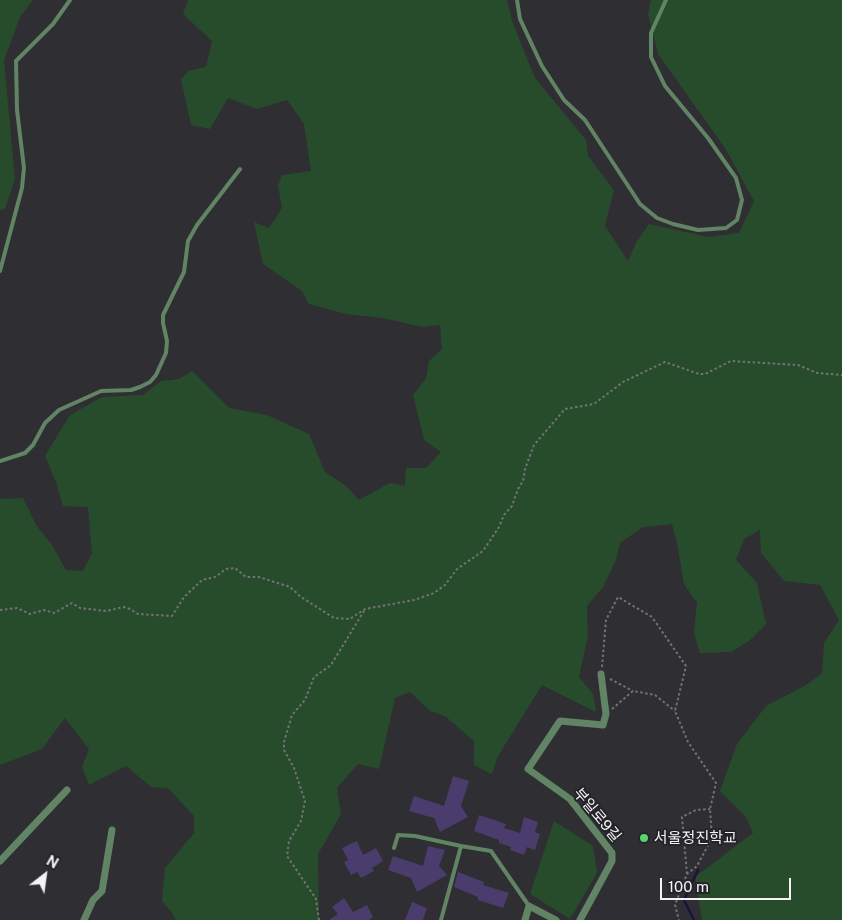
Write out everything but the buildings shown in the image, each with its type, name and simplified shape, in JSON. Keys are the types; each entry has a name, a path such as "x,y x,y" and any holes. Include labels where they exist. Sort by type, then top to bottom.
{"street":[{"path":"601,674 606,714"},
{"name":"부일로9길","path":"580,920 612,861 612,853 570,799 528,769 560,721 603,725 606,714"},
{"path":"0,860 68,790"},
{"path":"84,920 93,900 102,891 112,830"},
{"path":"525,920 529,906 556,920"}],"lane":[{"path":"0,271 22,188 24,168 17,110 16,61 54,24 70,0"},
{"path":"517,0 520,19 542,66 564,100 585,120 640,204 657,218 673,224 698,230 726,228 736,220 742,200 736,178 708,138 665,86 651,57 650,33 666,0"},
{"path":"0,461 26,452 34,445 45,423 59,410 100,392 131,390 140,387 150,382 156,375 162,366 166,353 167,341 163,315 184,272 188,241 197,225 240,169"},
{"path":"394,848 398,835 415,836 491,851 529,906"},
{"path":"441,920 461,846"}],"path":[{"path":"0,610 17,608 30,614 44,610 54,613 72,603 80,608 106,610 124,607 138,614 172,616 184,597 202,580 215,576 226,569 235,568 246,577 259,577 290,588 301,598 334,618 350,618 365,609 414,600 434,593 445,585 456,569 483,551 499,527 504,515 512,506 518,489 524,481 525,469 534,445 565,409 594,404 623,382 665,362 699,374 705,374 731,361 798,365 817,373 842,375"},
{"path":"675,711 686,666 652,617 618,597 606,620 601,674 633,691 655,695 675,711 688,742 716,783 710,809 712,838 697,866 687,874"},
{"path":"319,920 316,899 287,856 289,841 301,821 305,801 294,768 284,750 284,742 292,715 305,700 314,676 331,665 365,609"},
{"path":"606,714 633,691"},
{"path":"679,920 675,905 687,874 682,817 696,810 710,809"}],"green space":[{"path":"0,0 33,0 20,17 4,60 15,179 5,209 0,210"},
{"path":"188,0 507,0 512,21 535,78 586,140 588,156 614,190 605,226 628,261 637,241 649,224 709,237 739,233 754,201 725,148 658,54 648,14 651,0 842,0 842,920 702,920 695,877 753,833 746,817 720,791 737,744 766,706 808,684 822,673 824,643 839,620 820,585 784,581 761,553 760,530 744,539 736,560 757,583 766,624 749,641 731,652 700,653 694,633 697,603 684,584 672,524 643,527 620,543 616,560 603,587 587,606 588,636 579,677 593,694 596,712 542,685 498,756 492,774 474,765 474,741 445,716 430,711 410,692 395,698 379,769 358,764 337,788 341,814 318,854 319,920 176,920 162,901 165,868 194,833 194,816 168,788 151,787 126,766 89,785 82,767 89,749 65,718 42,749 0,765 0,499 23,498 36,525 52,545 66,570 83,571 92,553 88,507 63,506 56,482 45,456 70,415 102,397 143,395 161,381 179,379 192,371 229,408 267,415 309,434 325,472 345,485 359,500 390,483 405,486 406,468 426,468 441,452 424,440 413,395 426,378 429,361 442,349 440,325 422,327 383,318 346,314 309,304 302,291 263,264 254,222 269,228 282,208 278,185 282,175 311,171 304,124 287,100 257,109 228,98 210,129 191,125 181,79 188,71 206,67 212,41 183,14"},
{"path":"554,821 593,846 597,873 570,919 530,894"}],"waterway":[{"path":"694,920 684,900 698,870"}],"place":[{"name":"서울정진학교","path":"644,838"}]}
